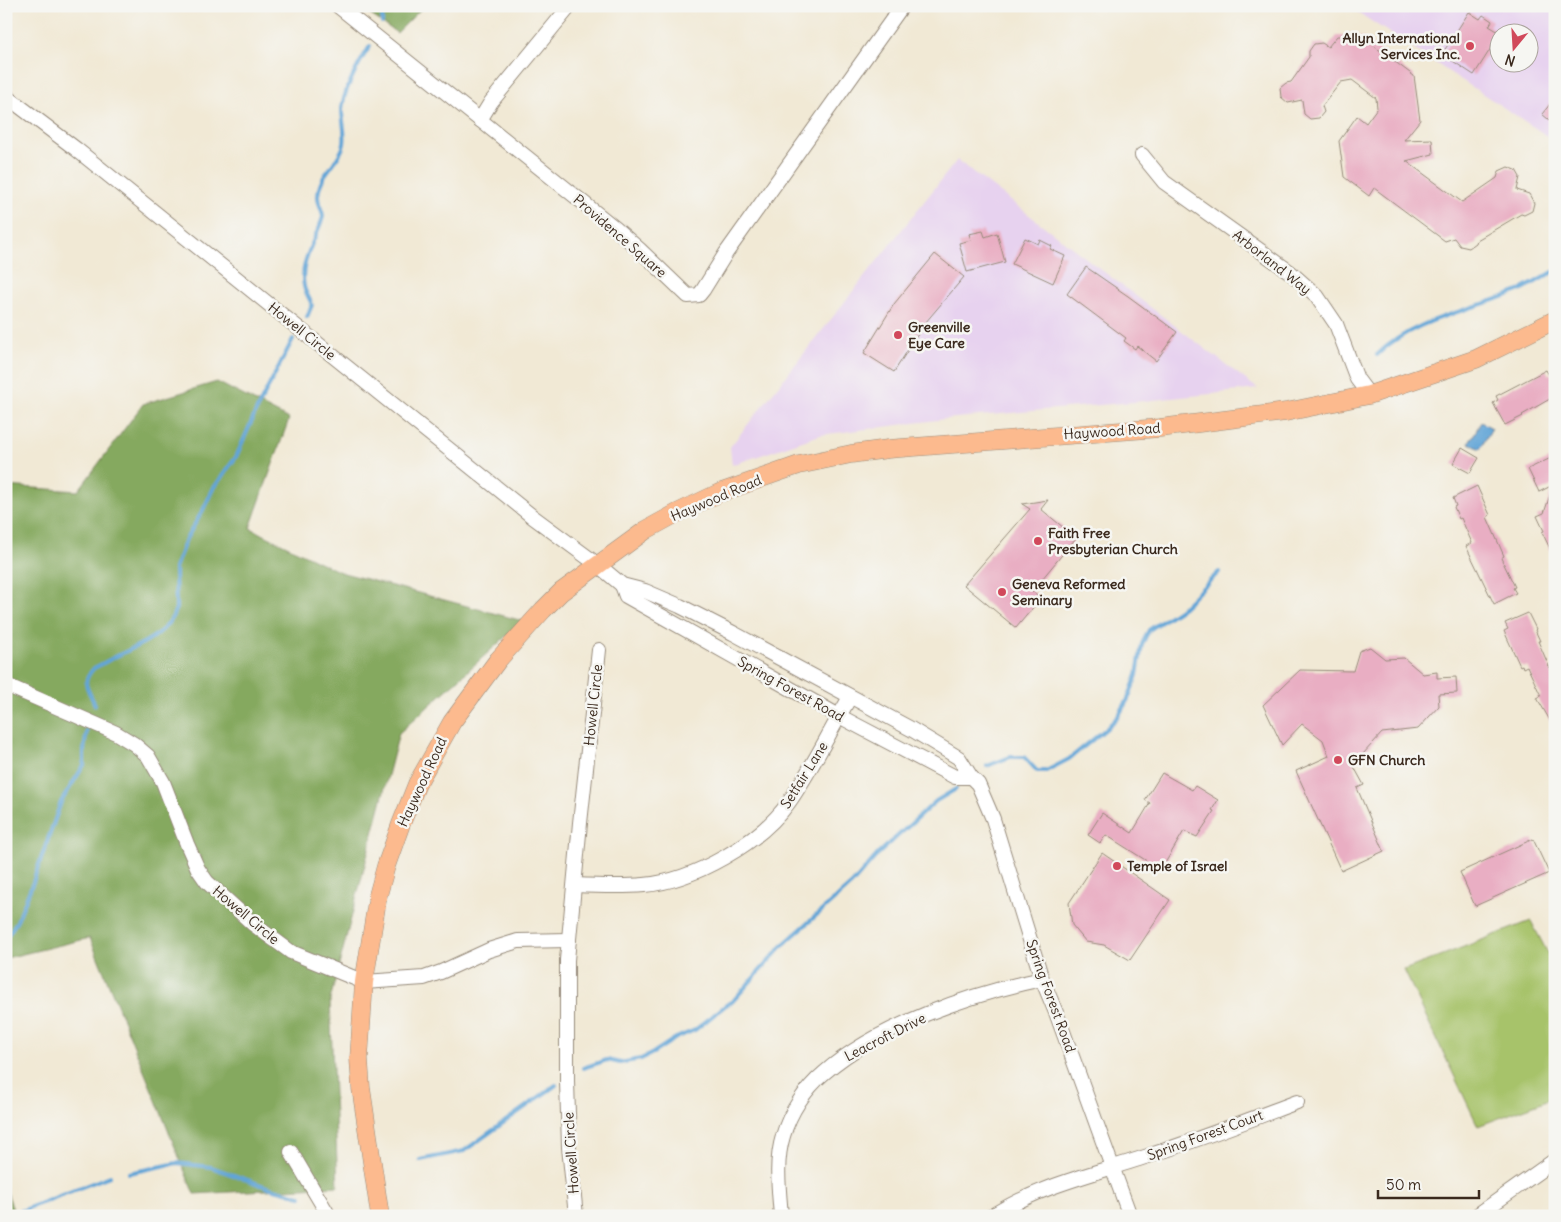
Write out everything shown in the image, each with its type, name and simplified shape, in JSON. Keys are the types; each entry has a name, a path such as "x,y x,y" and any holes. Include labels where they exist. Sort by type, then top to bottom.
{"main road":[{"name":"Haywood Road","path":"380,1216 361,1088 359,1059 364,982 378,894 386,866 417,784 442,737 474,690 525,628 561,592 646,530 677,513 719,493 799,465 851,454 888,449 1216,422 1286,412 1370,395 1476,359 1555,320"}],"street":[{"name":"Providence Square","path":"338,6 640,250 688,296 699,294 726,253 902,6"},
{"path":"480,120 491,102 570,6"},
{"name":"Howell Circle","path":"6,96 76,148 533,517 598,565"},
{"name":"Arborland Way","path":"1142,155 1164,182 1290,272 1317,296 1336,324 1357,379 1370,395"},
{"name":"Spring Forest Road","path":"598,565 622,585 645,591 734,633 943,747 959,758 971,777 978,784 993,819 1042,979 1058,1014 1130,1216"},
{"name":"Spring Forest Road","path":"622,585 626,596 839,716 955,777 971,777"},
{"name":"Howell Circle","path":"576,1216 569,1147 567,960 599,650"},
{"name":"Howell Circle","path":"6,685 116,732 148,756 157,770 198,869 207,882 253,924 291,952 364,982 424,978 489,950 518,941 570,940"},
{"name":"Setfair Lane","path":"575,885 612,887 655,884 697,870 735,851 766,827 788,803 850,696"},
{"name":"Leacroft Drive","path":"781,1216 778,1170 783,1136 797,1105 811,1085 823,1074 852,1052 920,1017 1006,988 1042,979"},
{"name":"Spring Forest Court","path":"992,1216 1018,1200 1040,1191 1151,1155 1297,1102"},
{"path":"291,1152 329,1216"},
{"path":"1476,1216 1555,1160"}],"shaded area":[{"path":"1348,6 1555,6 1555,141"},
{"path":"957,160 1258,389 945,419 820,435 732,465 730,447"}],"green space":[{"path":"358,6 424,6 397,33"},
{"path":"217,382 289,419 250,528 340,572 523,621 399,733 330,1000 338,1186 194,1194 90,938 6,958 6,486 78,491 143,404"},
{"path":"1531,921 1555,967 1555,1097 1478,1126 1404,970"},
{"path":"6,1189 15,1216 6,1216"}],"water":[{"path":"1481,422 1492,428 1480,449 1469,443"}],"building":[{"name":"Allyn International Services Inc.","path":"1469,12 1480,19 1483,15 1492,21 1488,22 1488,53 1474,75 1442,54"},
{"path":"1337,36 1344,36 1348,39 1362,37 1414,76 1420,120 1404,140 1432,139 1433,154 1406,161 1462,202 1497,178 1499,171 1508,167 1516,170 1520,177 1517,190 1529,194 1534,203 1532,211 1524,215 1521,214 1477,240 1469,248 1460,246 1454,238 1445,241 1374,188 1369,196 1344,177 1339,141 1357,116 1366,123 1377,108 1376,98 1352,80 1341,82 1322,106 1324,112 1319,118 1310,119 1304,114 1302,100 1288,103 1281,97 1280,88 1286,83 1291,82 1309,57 1309,51 1314,44 1322,43 1328,47"},
{"path":"1555,98 1555,125 1542,114"},
{"path":"983,231 985,237 997,233 1005,262 967,272 959,243 971,240 969,234"},
{"path":"1025,238 1038,244 1040,240 1052,246 1050,249 1065,256 1053,283 1012,264"},
{"path":"935,254 964,277 925,323 894,372 864,353 894,304"},
{"path":"1086,267 1177,332 1156,361 1137,346 1135,349 1124,341 1126,338 1067,294"},
{"path":"1546,370 1549,375 1551,373 1555,380 1555,396 1505,425 1493,403 1498,400 1496,396"},
{"path":"1462,448 1479,458 1470,473 1453,464"},
{"path":"1555,456 1555,484 1539,492 1528,469"},
{"path":"1477,486 1490,515 1487,517 1504,556 1501,558 1516,593 1494,604 1466,546 1472,543 1454,507 1456,506 1453,498"},
{"path":"1553,486 1555,487 1555,559 1542,532 1544,531 1537,516 1544,513"},
{"path":"1048,500 1041,509 1076,538 1032,591 1041,598 1016,628 964,585 1030,509 1022,504"},
{"path":"1528,613 1555,680 1555,729 1537,698 1541,696 1527,666 1523,668 1522,665 1520,666 1504,631 1508,629 1505,623"},
{"name":"GFN Church","path":"1370,647 1385,659 1404,658 1423,674 1437,672 1437,678 1456,677 1457,693 1438,694 1439,706 1418,729 1382,733 1353,765 1364,785 1357,788 1384,851 1341,871 1296,771 1329,756 1323,740 1302,724 1282,745 1263,705 1300,670 1353,671 1359,651"},
{"path":"1162,773 1192,790 1195,786 1218,800 1212,810 1214,811 1197,837 1184,831 1161,870 1106,835 1100,843 1088,835 1102,813 1132,833 1150,803 1145,800"},
{"path":"1533,839 1549,873 1475,906 1460,872"},
{"path":"1102,853 1170,900 1130,960 1104,945 1086,942 1072,925 1069,903"}],"waterway":[{"path":"382,23 383,6"},
{"path":"307,317 312,305 305,289 303,277 306,259 323,217 318,195 322,180 342,150 344,144 343,101 353,76 370,46"},
{"path":"1377,355 1392,342 1427,323 1521,290 1555,271"},
{"path":"95,705 86,683 89,674 94,668 149,640 162,630 173,616 176,608 175,568 186,539 213,489 236,457 257,409 293,339"},
{"path":"987,766 1010,757 1024,757 1037,771 1046,771 1069,759 1107,728 1119,715 1128,699 1137,675 1142,644 1149,630 1183,607 1219,572"},
{"path":"6,938 17,921 33,882 61,802 84,765 87,730"},
{"path":"583,1068 607,1060 620,1063 641,1059 676,1038 695,1030 732,1002 785,943 852,884 878,854 936,801 956,789"},
{"path":"420,1160 464,1151 556,1085"},
{"path":"129,1173 177,1163 211,1167 267,1187 301,1196"},
{"path":"8,1216 110,1176"}],"place":[{"name":"Allyn International Services Inc.","path":"1470,46"},
{"name":"Greenville Eye Care","path":"898,335"},
{"name":"Faith Free Presbyterian Church","path":"1038,541"},
{"name":"Geneva Reformed Seminary","path":"1002,592"},
{"name":"GFN Church","path":"1338,760"},
{"name":"Temple of Israel","path":"1117,866"}]}
